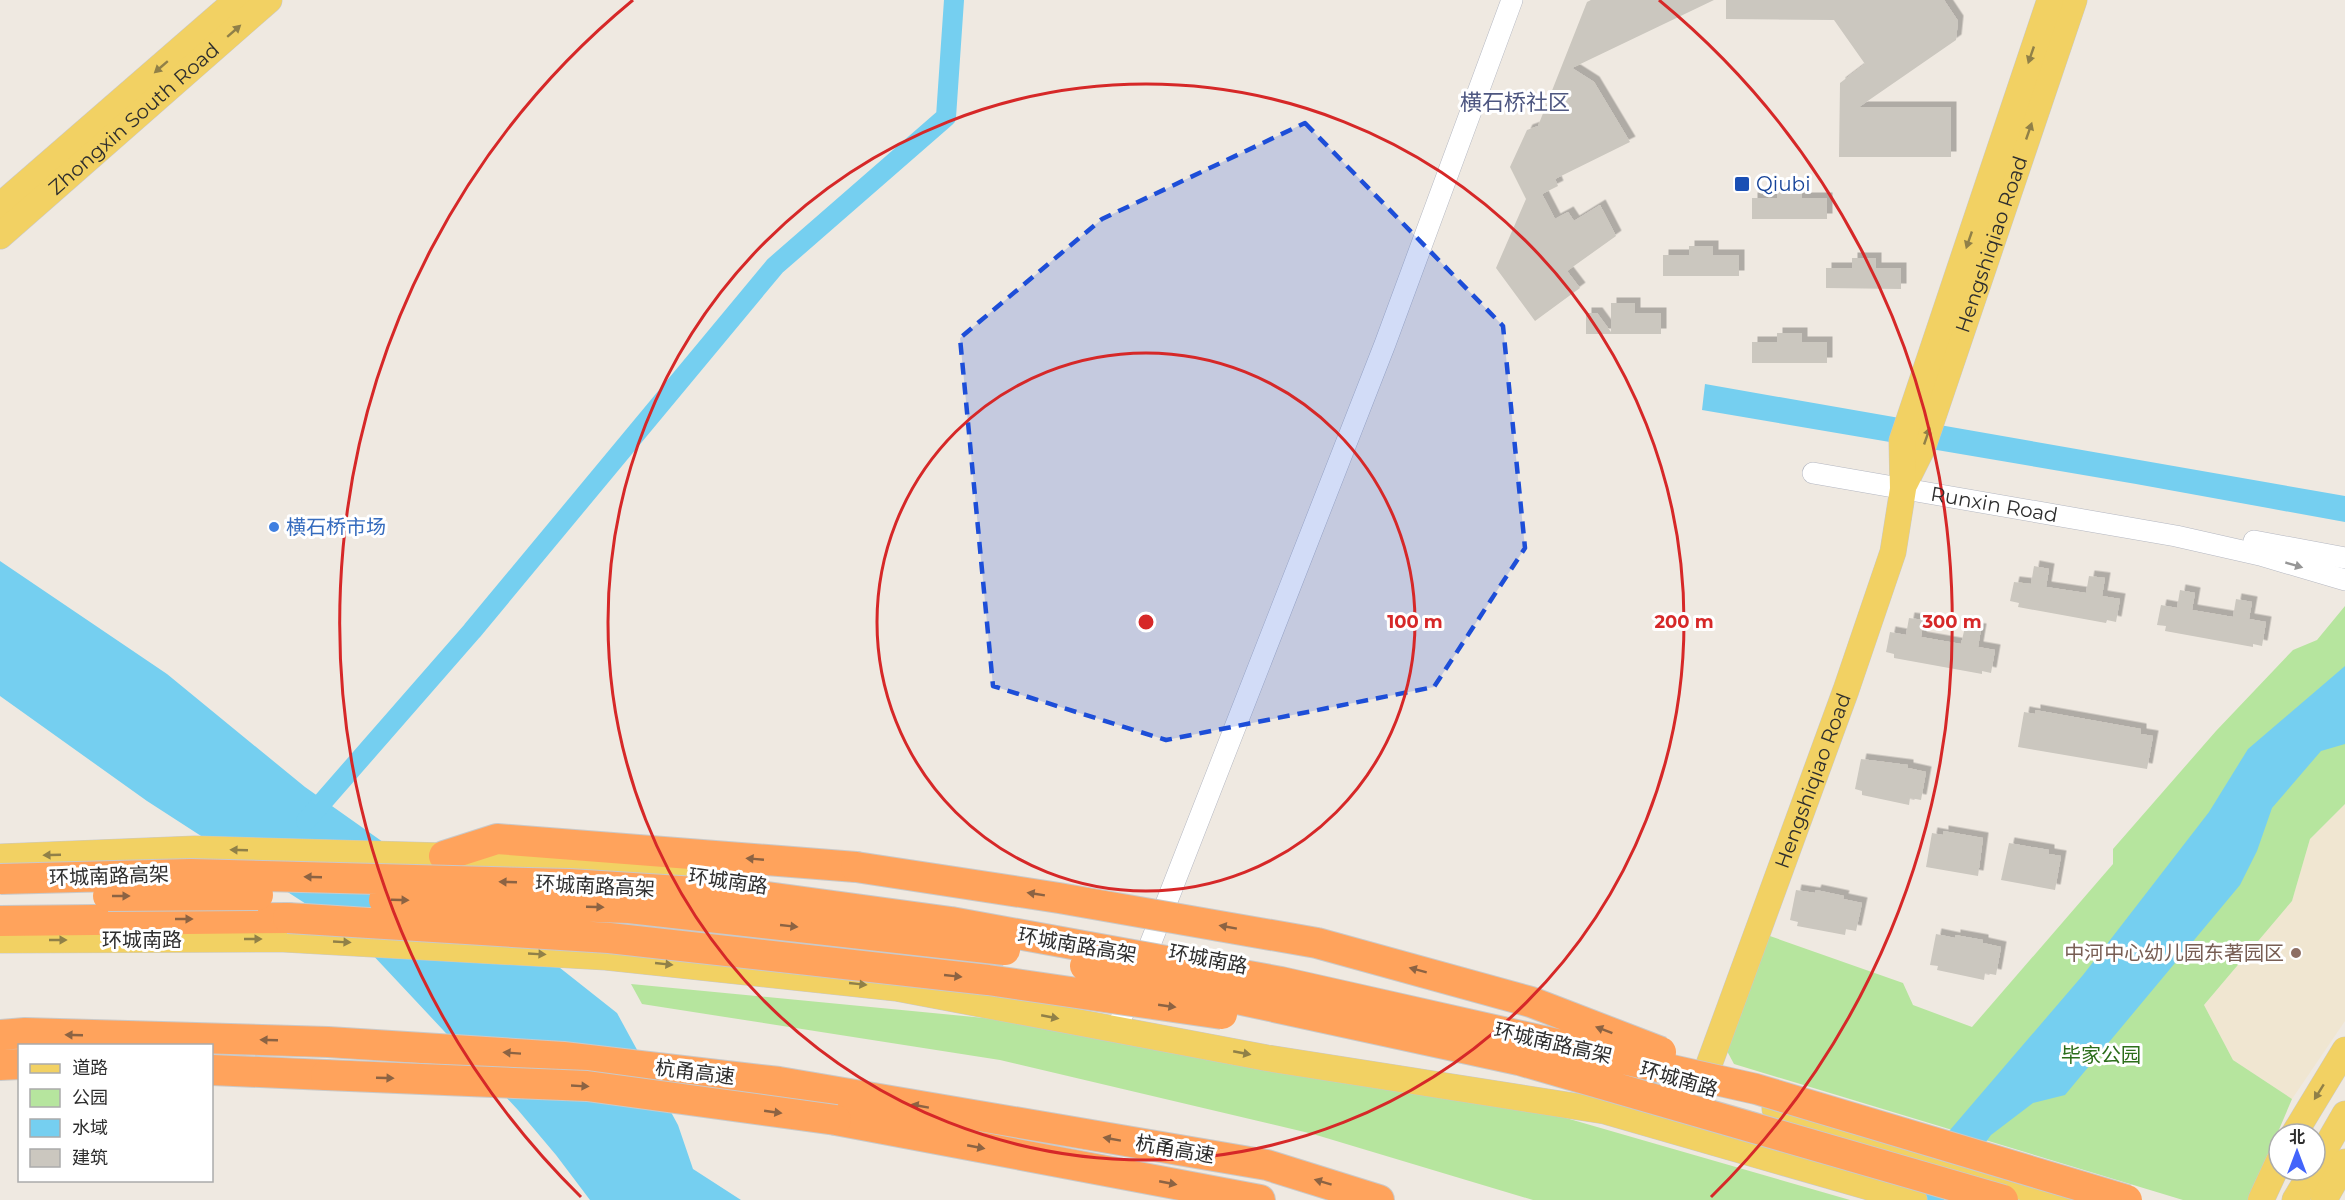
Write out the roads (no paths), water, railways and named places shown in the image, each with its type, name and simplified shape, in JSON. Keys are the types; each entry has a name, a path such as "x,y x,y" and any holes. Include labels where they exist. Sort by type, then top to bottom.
{"highway":[{"path":"444,856 497,839 856,867 1059,898 1317,943 1531,1002 1756,1089"},
{"name":"环城南路高架","path":"0,879 191,874 569,884 759,896 951,922 1281,982 1756,1089 2127,1200"},
{"name":"环城南路高架","path":"0,898 255,895 641,909 1020,952 1519,1060 2003,1200"},
{"path":"0,921 609,938 988,980 1235,1016 1386,1044 1519,1060"},
{"name":"杭甬高速","path":"0,1035 25,1033 328,1041 563,1057 779,1082 1267,1165 1379,1200"},
{"path":"0,1065 18,1064"},
{"name":"杭甬高速","path":"213,1070 586,1086 836,1120 1260,1200"}],"main road":[{"name":"Zhongxin South Road","path":"0,206 237,0"},
{"name":"Zhongxin South Road","path":"0,236 269,0"},
{"name":"Hengshiqiao Road","path":"1707,1070 1846,690 1893,552 1903,489 1902,441 2050,0"},
{"name":"Hengshiqiao Road","path":"1903,489 1922,449 2074,0"},
{"name":"环城南路","path":"0,857 195,849 444,856 690,875 928,910 1309,978 1488,1024 1713,1088 1916,1156 2069,1200"},
{"name":"环城南路","path":"0,940 286,929 606,957 896,988 1117,1029"},
{"path":"1117,1029 1267,1058 1605,1111 1914,1200"},
{"path":"2301,1122 2345,1050"},
{"path":"2327,1145 2345,1114"},
{"path":"2324,1200 2345,1162"},
{"path":"2261,1200 2269,1182"},
{"path":"2295,1200 2306,1182"}],"street":[{"path":"1117,1029 1385,344 1512,0"},
{"name":"Runxin Road","path":"1813,473 2176,536 2260,555 2345,580"},
{"name":"Runxin Road","path":"2176,536 2253,541 2345,558"}],"water":[{"path":"1705,384 2345,496 2345,522 1702,410"},
{"path":"0,561 167,674 305,787 550,960 617,1013 678,1125 693,1169 741,1200 590,1200 518,1110 354,935 147,801 0,696"},
{"path":"2345,666 2345,744 2321,751 2272,808 2257,851 2240,885 2065,1095 2033,1103 1991,1135 1944,1200 1890,1200 2083,975 2209,812 2248,749"}],"waterway":[{"path":"306,821 472,631 775,266 946,117 954,0"}],"place":[{"name":"Qiubi","path":"1742,184"},
{"name":"横石桥市场","path":"274,527"},
{"name":"中河中心幼儿园东著园区","path":"2296,953"}],"district":[{"name":"横石桥社区","path":"1515,102"}],"park label":[{"name":"毕家公园","path":"2101,1055"}]}
